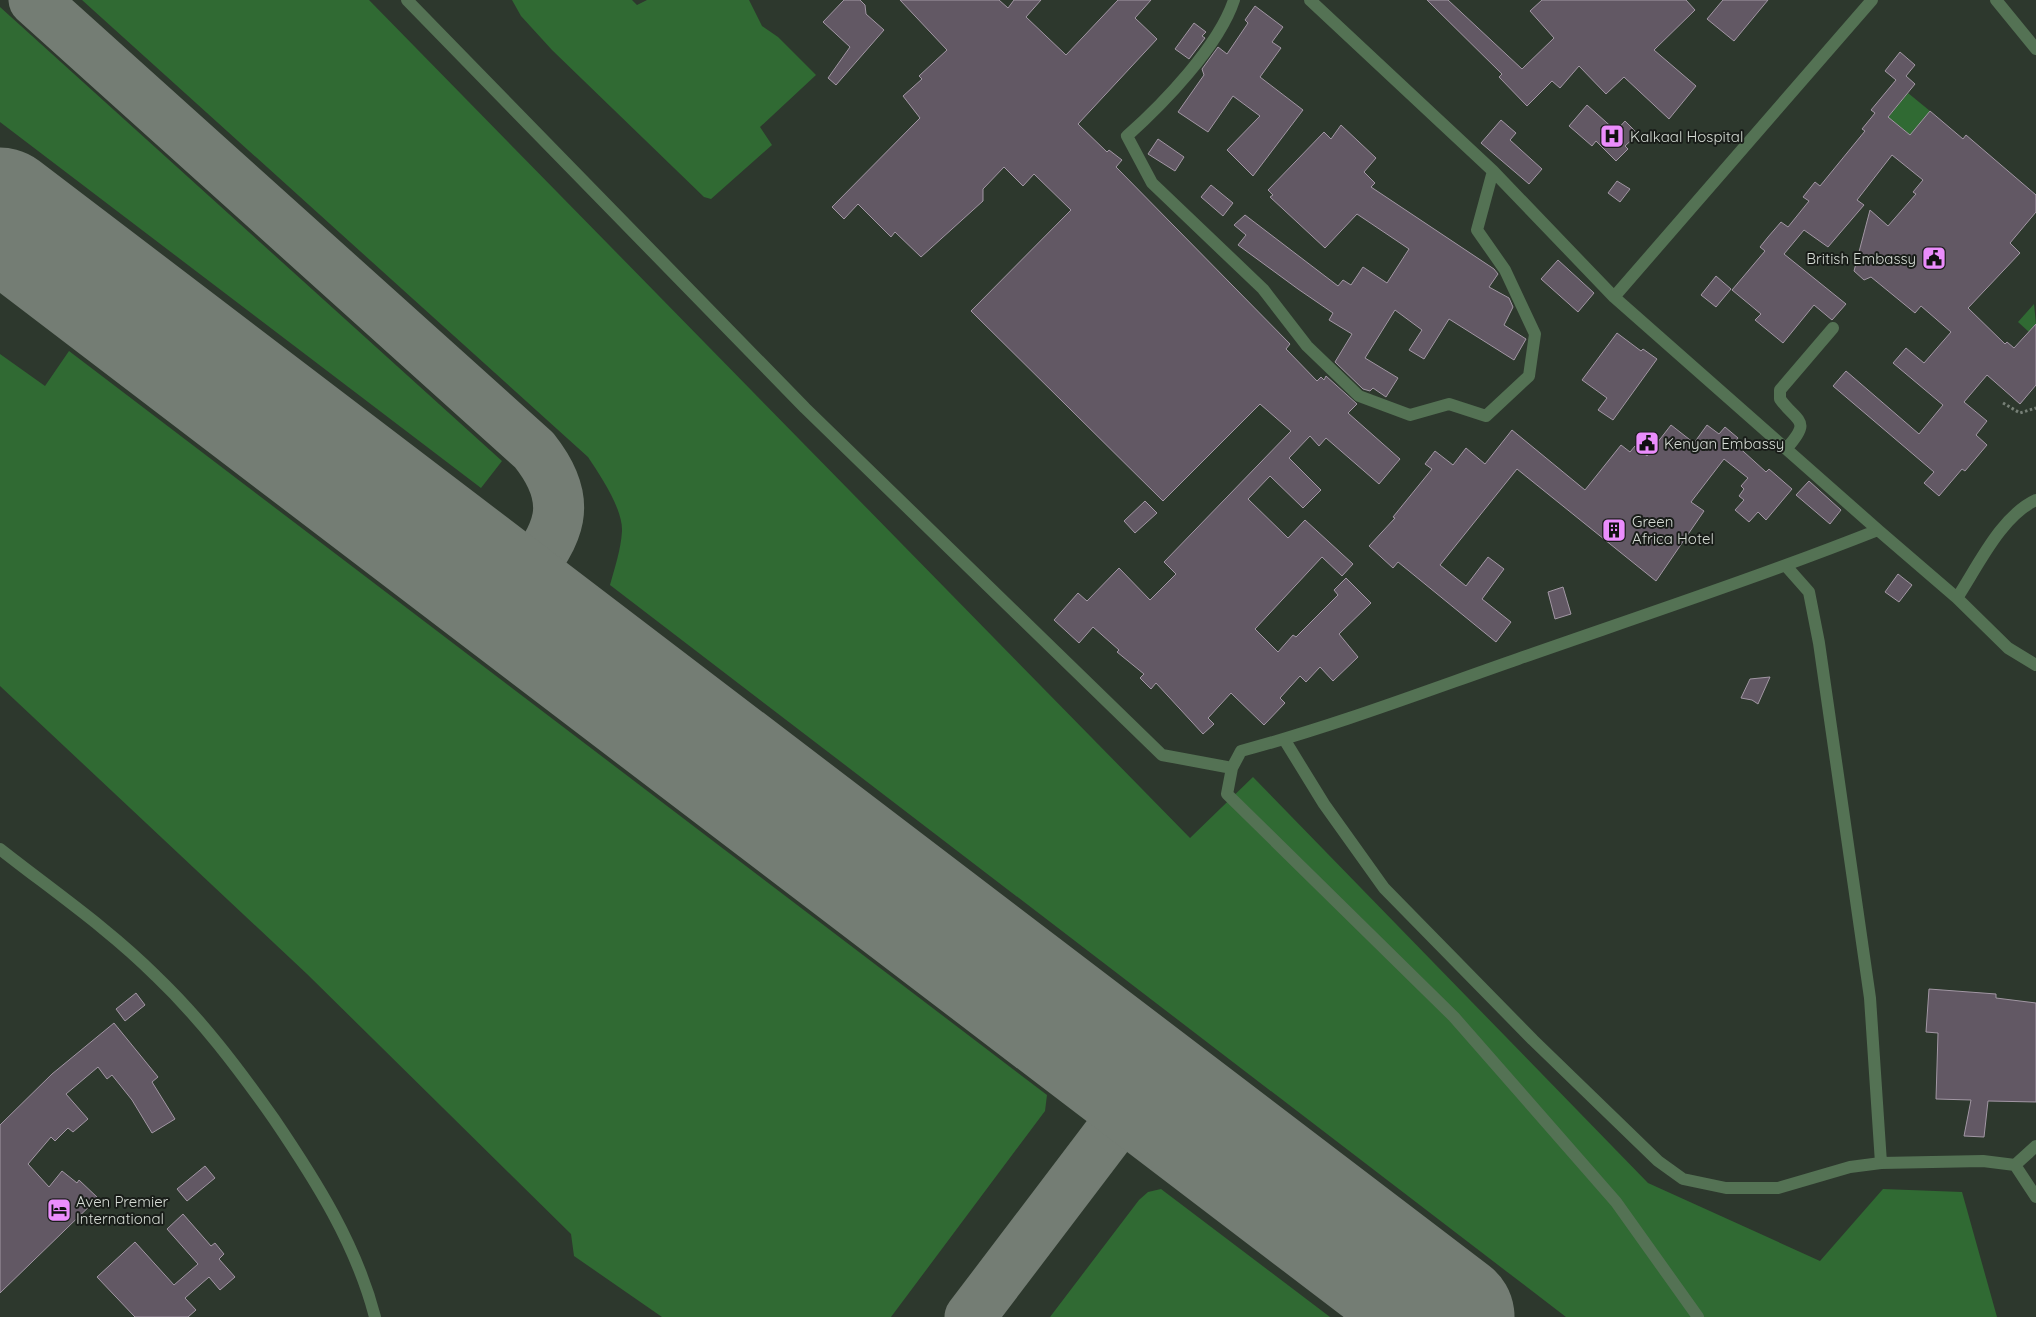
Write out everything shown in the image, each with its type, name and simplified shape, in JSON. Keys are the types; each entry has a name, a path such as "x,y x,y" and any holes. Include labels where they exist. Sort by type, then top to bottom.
{"street":[{"path":"407,0 805,408 1162,755 1232,768"},
{"path":"1234,0 1229,15 1195,64 1152,114 1127,136 1152,183 1263,289 1307,346 1359,396 1410,415 1449,404 1486,416 1529,376 1534,334 1509,277 1477,230 1493,171"},
{"path":"1310,0 1493,171 1614,297 1957,598 2008,648 2036,665"},
{"path":"1614,297 1872,0"},
{"path":"1996,0 2036,49"},
{"path":"1786,449 1799,434 1801,425 1798,418 1780,399 1780,390 1833,328"},
{"path":"1957,598 2010,518 2023,506 2036,500"},
{"path":"1698,1317 1616,1202 1454,1017 1227,794 1232,768 1241,751 1284,740 1786,566 1878,530"},
{"path":"1786,566 1809,592 1821,652 1870,998 1881,1162"},
{"path":"1284,740 1324,804 1384,888 1534,1040 1658,1161 1683,1179 1726,1188 1778,1188 1850,1167 1881,1162 1983,1161 2015,1165 2036,1146"},
{"path":"0,849 99,927 155,975 205,1027 246,1079 291,1144 334,1213 355,1256 375,1317"},
{"path":"2015,1165 2036,1197"}],"path":[{"path":"2003,403 2020,413 2036,408"}],"green space":[{"path":"82,0 369,0 1190,838 1253,777 1648,1183 1820,1261 1883,1189 1962,1192 1997,1317 1566,1317 610,585 618,558 622,531 621,522 610,492 588,457"},
{"path":"512,0 632,0 637,5 647,0 749,0 762,26 778,37 816,75 760,127 772,145 711,199 704,197 552,50 521,16"},
{"path":"0,7 502,461 481,488 0,122"},
{"path":"1908,93 1930,111 1922,151 1885,121"},
{"path":"2034,304 2036,324 2029,332 2018,322"},
{"path":"69,351 1047,1095 1045,1111 891,1317 662,1317 574,1256 571,1234 307,974 0,686 0,354 45,386"},
{"path":"1161,1189 1330,1317 1050,1317 1139,1200 1148,1192"}],"building":[{"path":"844,0 860,0 865,5 866,14 884,30 836,85 828,78 850,47 823,22"},
{"path":"900,0 999,0 1008,8 1014,0 1041,0 1026,17 1066,55 1118,0 1151,0 1135,18 1157,39 1078,124 1107,152 1109,150 1122,160 1116,167 1290,344 1286,349 1317,381 1321,377 1324,380 1326,376 1357,404 1348,413 1400,459 1379,484 1326,438 1319,446 1310,436 1289,458 1321,490 1303,508 1270,476 1248,499 1288,538 1305,520 1353,564 1342,576 1322,557 1255,629 1278,652 1293,635 1296,637 1338,595 1334,590 1346,578 1371,603 1339,634 1358,657 1333,681 1320,667 1306,682 1300,676 1280,698 1285,703 1264,725 1231,693 1208,718 1214,724 1203,734 1156,683 1151,689 1140,678 1144,674 1117,652 1119,650 1093,627 1079,643 1054,620 1078,593 1087,601 1119,568 1150,600 1176,574 1164,562 1291,431 1260,404 1163,501 971,311 1071,210 1034,174 1023,186 1004,167 983,189 983,201 921,257 895,232 891,237 858,204 844,219 832,207 920,118 903,96 922,79 919,76 947,50"},
{"path":"1427,0 1448,0 1522,69 1554,38 1530,11 1542,0 1686,0 1695,10 1654,50 1696,86 1669,119 1624,77 1606,94 1579,66 1560,88 1552,81 1527,106 1499,77 1502,74"},
{"path":"1723,0 1768,0 1734,41 1707,19"},
{"path":"1255,6 1283,27 1272,42 1281,48 1260,77 1303,110 1253,176 1227,150 1260,116 1233,96 1208,132 1178,112 1204,75 1202,69 1218,47 1227,54 1248,23 1245,20"},
{"path":"1194,23 1206,32 1202,36 1205,38 1189,59 1175,49"},
{"path":"1900,52 1915,65 1906,76 1915,84 1888,117 1910,135 1930,111 1963,139 1966,135 2036,195 2036,212 2010,243 2020,253 1968,308 2005,344 2007,342 2014,348 2036,324 2036,385 2020,404 1987,375 1964,402 1987,421 1976,435 1987,445 1965,471 1962,469 1939,496 1924,483 1934,472 1833,386 1846,371 1919,434 1943,405 1893,363 1906,348 1924,363 1951,332 1921,306 1915,313 1871,277 1864,280 1854,271 1870,210 1888,226 1916,194 1913,192 1923,180 1892,155 1857,200 1864,205 1828,247 1804,230 1784,254 1846,304 1832,320 1814,305 1783,343 1755,320 1761,314 1732,290 1765,251 1760,247 1768,237 1781,222 1788,227 1809,201 1803,197 1815,182 1820,186 1865,131 1862,129 1875,113 1871,110 1896,80 1885,71"},
{"path":"1587,105 1616,131 1625,121 1638,134 1625,146 1628,149 1616,161 1596,141 1592,146 1569,126"},
{"path":"1501,120 1516,133 1510,140 1542,169 1529,184 1481,143"},
{"path":"1341,125 1376,158 1364,172 1375,183 1371,187 1494,269 1498,274 1489,287 1509,298 1513,307 1504,325 1526,339 1514,360 1449,319 1424,359 1409,350 1422,330 1395,310 1365,358 1398,378 1386,397 1373,388 1370,391 1363,389 1335,362 1352,334 1329,320 1333,313 1238,245 1246,235 1234,225 1245,215 1338,286 1343,280 1351,285 1363,267 1387,283 1409,249 1357,214 1325,248 1270,197 1273,195 1268,190 1324,132 1331,139"},
{"path":"1158,139 1184,157 1175,171 1148,154"},
{"path":"1617,181 1630,189 1620,202 1608,193"},
{"path":"1211,185 1233,203 1223,216 1201,197"},
{"path":"1558,260 1594,293 1578,312 1541,279"},
{"path":"1716,276 1731,289 1716,307 1701,295"},
{"path":"1617,333 1641,351 1643,349 1657,359 1613,420 1598,410 1607,398 1582,380"},
{"path":"1671,425 1694,443 1707,425 1719,434 1725,427 1738,438 1734,443 1766,472 1769,469 1792,489 1766,520 1758,512 1749,522 1735,510 1744,500 1739,496 1744,489 1741,486 1748,478 1724,459 1691,502 1704,511 1656,581 1517,469 1440,565 1466,586 1488,557 1504,569 1482,599 1511,622 1496,642 1398,562 1393,568 1369,546 1395,518 1393,517 1432,469 1425,464 1435,451 1453,465 1466,448 1485,464 1512,430 1585,490 1621,445 1630,452 1635,446 1647,456"},
{"path":"1809,481 1841,510 1830,524 1796,495"},
{"path":"1145,501 1157,513 1135,533 1124,521"},
{"path":"1898,574 1912,585 1899,602 1885,592"},
{"path":"1563,587 1571,614 1555,619 1548,592"},
{"path":"1770,677 1758,704 1752,700 1741,698 1750,679"},
{"path":"1929,989 1996,994 1996,998 2036,1003 2036,1102 1988,1101 1984,1137 1964,1136 1971,1100 1936,1099 1938,1033 1926,1032"},
{"path":"136,993 145,1005 125,1021 116,1009"},
{"path":"114,1023 158,1077 152,1082 175,1119 152,1133 132,1100 112,1075 107,1079 98,1067 66,1094 88,1119 73,1132 68,1128 55,1141 51,1137 28,1164 49,1187 62,1171 77,1183 79,1180 98,1198 0,1293 0,1125 52,1074"},
{"path":"205,1166 215,1178 187,1201 177,1189"},
{"path":"183,1214 211,1246 215,1243 224,1254 219,1259 235,1277 220,1290 209,1277 185,1298 196,1310 188,1317 135,1317 97,1277 135,1242 174,1285 198,1264 167,1229"}],"taxiway":[{"path":"34,0 534,450 549,473 557,493 559,511 555,528 547,545 510,601"},
{"path":"970,1317 1146,1085"}],"runway":[{"path":"0,212 1450,1317"}],"place":[{"name":"Kalkaal Hospital","path":"1612,136"},
{"name":"British Embassy","path":"1934,258"},
{"name":"Kenyan Embassy","path":"1647,443"},
{"name":"Green Africa Hotel","path":"1614,530"},
{"name":"Aven Premier International","path":"59,1210"}]}
